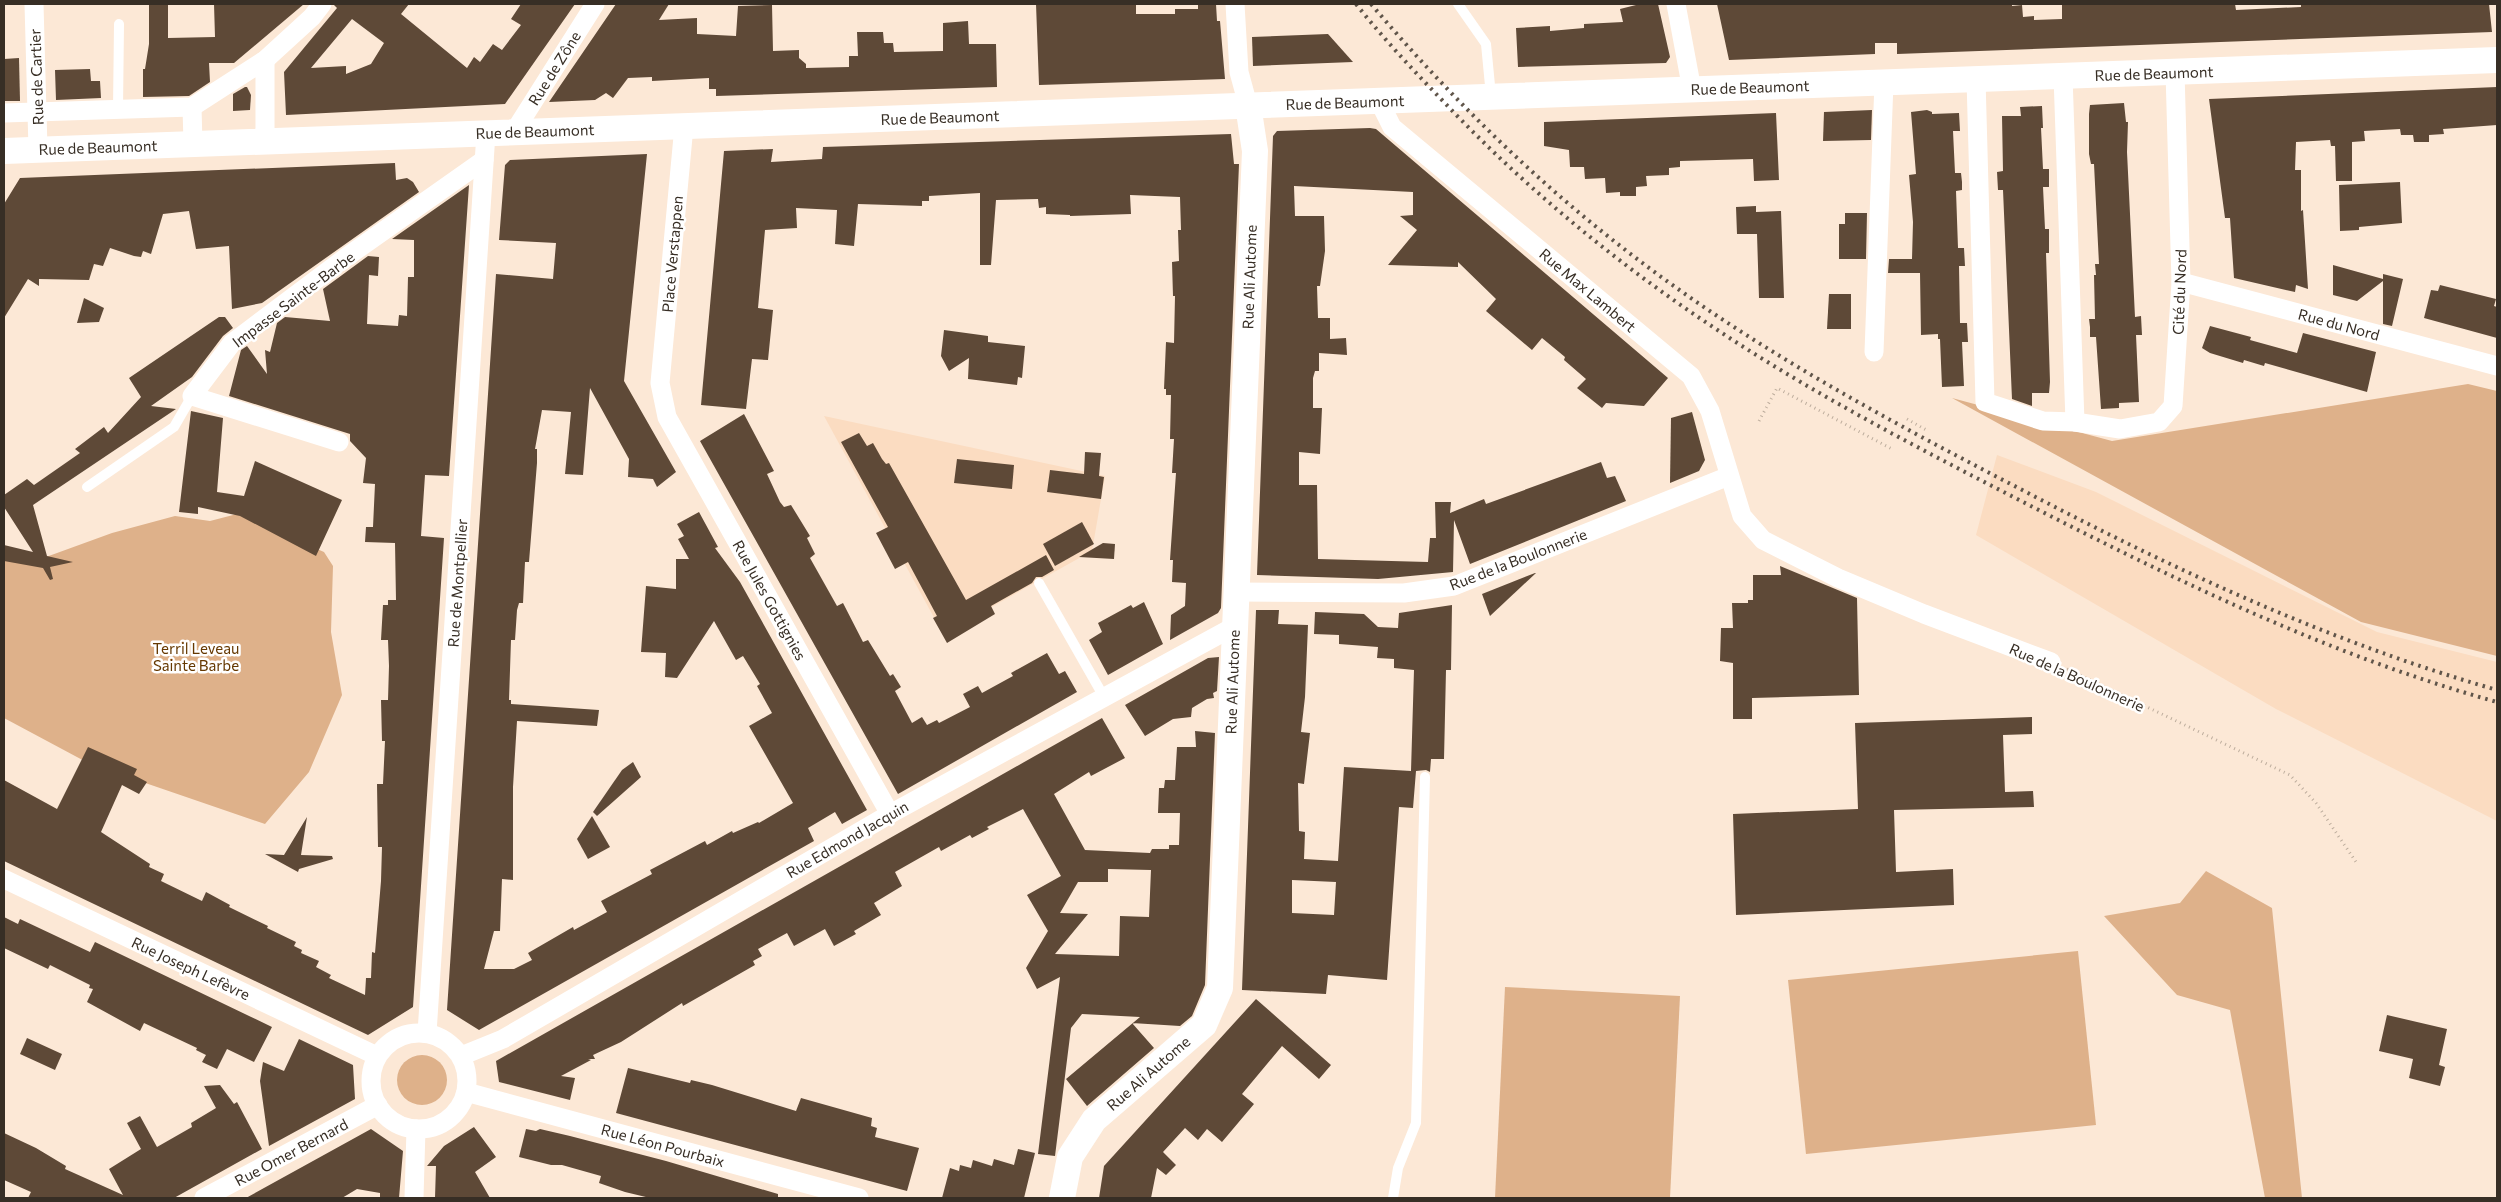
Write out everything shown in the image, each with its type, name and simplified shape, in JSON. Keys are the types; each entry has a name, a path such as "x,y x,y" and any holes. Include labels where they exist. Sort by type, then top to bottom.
{"main road":[{"name":"Rue de Beaumont","path":"15,154 265,141 2497,60"},
{"name":"Rue Ali Autome","path":"1062,1198 1070,1157 1094,1120 1204,1025 1220,988 1255,151 1248,105"}],"street":[{"name":"Rue de Cartier","path":"15,154 37,111 34,4"},
{"path":"4,113 192,107 265,60 312,17 322,4"},
{"name":"Rue de Zône","path":"514,132 595,4"},
{"path":"1235,4 1239,72 1248,105"},
{"path":"1676,4 1692,90"},
{"path":"265,60 265,141"},
{"name":"Cité du Nord","path":"1976,79 1985,402 2043,421 2075,422 2120,429 2159,422 2173,406 2181,282 2174,72"},
{"path":"2063,76 2075,422"},
{"path":"1874,352 1884,82"},
{"name":"Rue Max Lambert","path":"1388,101 1392,127 1691,376 1710,411 1742,516"},
{"path":"192,107 192,144"},
{"name":"Place Verstappen","path":"660,383 684,126"},
{"name":"Rue de Montpellier","path":"428,1033 486,133"},
{"name":"Impasse Sainte-Barbe","path":"192,396 232,343 352,253 484,160"},
{"name":"Rue du Nord","path":"2181,282 2497,366"},
{"name":"Rue Jules Gottignies","path":"660,383 667,417 890,814"},
{"path":"192,396 339,442"},
{"name":"Rue de la Boulonnerie","path":"1236,592 1404,593 1454,586 1729,476"},
{"name":"Rue de la Boulonnerie","path":"1742,516 1762,540 1838,578 1924,614 2050,662"},
{"name":"Rue Edmond Jacquin","path":"461,1056 504,1038 890,814 1235,626"},
{"name":"Rue Joseph Lefèvre","path":"4,879 378,1056"},
{"path":"410,1033 428,1033 446,1040 461,1056 467,1070 466,1092 459,1109 445,1122 431,1128 416,1129 393,1122 378,1106 371,1087 372,1069 378,1056 395,1039 410,1033"},
{"name":"Rue Léon Pourbaix","path":"466,1092 859,1198"},
{"name":"Rue Omer Bernard","path":"204,1198 378,1106"},
{"path":"414,1198 416,1129"}],"lane":[{"path":"1458,4 1486,44 1491,97"},
{"path":"118,109 119,24"},
{"path":"87,487 174,427 192,396"},
{"path":"1039,583 1104,697"},
{"path":"1393,1198 1398,1168 1416,1123 1425,778"}],"path":[{"path":"1759,421 1777,388 1892,449"},
{"path":"1907,419 1928,431"},
{"name":"Rue de la Boulonnerie","path":"2050,662 2290,774 2316,803 2356,862"}],"shaded area":[{"path":"824,416 1105,476 1092,551 943,634"},
{"path":"1997,455 2096,492 2377,632 2497,662 2497,821 2276,709 1976,535"}],"green space":[{"path":"2468,384 2497,391 2497,656 2361,622 1952,398 2112,441"},
{"name":"Terril Leveau Sainte Barbe","path":"237,514 324,552 333,566 331,632 342,695 309,772 265,824 90,764 4,718 4,553 35,561 112,533 175,516 210,521"},
{"path":"2206,871 2272,908 2302,1198 2265,1198 2230,1010 2177,995 2104,916 2180,903"},
{"path":"2078,951 2096,1125 1806,1154 1788,980"},
{"path":"1505,987 1680,996 1670,1198 1495,1198"},
{"path":"422,1055 431,1057 442,1066 447,1080 445,1089 436,1100 422,1105 413,1103 402,1094 397,1080 399,1071 408,1060"}],"building":[{"path":"149,4 168,4 168,38 215,37 214,4 304,4 234,63 209,63 210,82 189,96 143,97 143,69 145,69 149,44"},
{"path":"333,4 409,4 401,14 467,68 474,57 480,62 493,44 502,50 521,25 511,19 521,4 575,4 505,104 286,115 284,72 337,8","holes":["352,19 384,43 371,64 346,74 346,66 311,68"]},
{"path":"616,4 669,4 659,20 697,18 697,34 736,36 738,6 772,5 773,51 799,50 799,58 806,64 806,68 849,67 849,56 858,56 857,32 883,32 884,43 893,43 894,52 943,51 943,23 968,21 969,44 996,44 997,87 716,96 716,89 709,89 709,78 652,81 652,77 628,78 613,98 606,93 595,100 549,102"},
{"path":"1036,4 1136,4 1136,14 1175,14 1175,9 1198,9 1198,4 1216,4 1217,21 1220,21 1225,79 1039,85"},
{"path":"1640,4 1658,4 1670,57 1666,63 1518,67 1516,28 1550,26 1550,31 1584,28 1584,24 1623,22 1620,9"},
{"path":"1717,4 2012,4 2012,6 2022,5 2023,17 2034,16 2034,20 2062,19 2062,4 2235,4 2236,10 2301,7 2301,4 2489,4 2492,32 1897,54 1897,43 1875,43 1875,54 1729,60"},
{"path":"1328,34 1353,62 1253,66 1252,37"},
{"path":"19,58 20,101 4,101 4,59"},
{"path":"90,69 91,81 100,81 101,98 56,100 55,70"},
{"path":"247,87 251,95 250,110 233,111 233,94"},
{"path":"2497,87 2497,125 2443,129 2444,134 2429,135 2429,142 2414,142 2413,135 2401,135 2400,129 2364,131 2365,141 2352,142 2352,181 2336,181 2335,146 2331,146 2330,140 2296,142 2295,170 2301,170 2301,211 2303,210 2308,289 2296,285 2295,292 2234,278 2230,218 2225,218 2209,99"},
{"path":"2124,103 2126,122 2128,122 2127,152 2135,317 2141,316 2142,335 2136,335 2139,402 2119,403 2119,408 2101,409 2096,337 2090,337 2089,319 2095,319 2094,275 2096,275 2095,264 2099,264 2094,164 2091,164 2089,154 2089,114 2090,105"},
{"path":"2042,106 2043,169 2049,169 2049,187 2043,187 2045,229 2049,229 2049,253 2046,253 2050,382 2049,393 2032,393 2032,406 2012,399 2003,190 1998,190 1997,172 2003,171 2002,116 2021,116 2020,107"},
{"path":"1872,110 1871,140 1823,141 1824,112"},
{"path":"1927,110 1932,112 1932,114 1959,113 1960,131 1953,131 1955,173 1961,173 1962,182 1962,190 1956,191 1958,248 1964,248 1965,266 1959,266 1960,323 1967,323 1968,342 1962,342 1964,386 1942,387 1940,339 1938,339 1938,334 1921,335 1920,273 1888,273 1889,259 1912,259 1913,222 1909,175 1916,174 1911,112"},
{"path":"1776,113 1779,180 1754,181 1753,159 1680,161 1680,167 1669,168 1669,175 1646,176 1647,186 1636,187 1636,196 1620,196 1620,192 1606,193 1605,178 1585,179 1584,167 1570,167 1569,150 1544,146 1544,122"},
{"path":"1376,129 1668,378 1644,406 1606,403 1602,408 1577,388 1586,379 1564,360 1565,357 1542,338 1532,350 1486,311 1496,299 1458,262 1458,267 1388,265 1417,230 1400,216 1413,215 1413,192 1294,186 1295,216 1324,216 1325,251 1320,286 1317,286 1318,318 1330,318 1330,339 1346,338 1347,355 1319,353 1319,371 1315,371 1313,378 1313,408 1322,408 1320,454 1299,452 1299,485 1317,485 1318,559 1428,562 1430,538 1436,538 1435,502 1451,502 1450,513 1484,499 1486,504 1601,462 1607,478 1615,476 1626,501 1470,564 1454,520 1453,572 1378,579 1257,575 1273,136 1277,131"},
{"path":"1231,134 1234,164 1239,164 1221,608 1218,613 1170,640 1171,615 1185,606 1186,583 1172,582 1173,560 1170,560 1176,473 1172,473 1174,439 1170,439 1171,395 1166,395 1166,389 1164,389 1166,342 1174,343 1175,296 1173,296 1172,262 1179,261 1178,230 1181,230 1180,197 1130,195 1131,214 1070,216 1046,214 1046,207 1039,208 1038,199 996,200 991,265 980,265 980,193 929,196 929,201 922,201 922,206 858,204 854,246 835,244 837,210 796,208 797,228 765,230 758,308 773,310 768,360 752,359 746,409 701,405 724,151 773,149 771,162 822,159 823,147"},
{"path":"647,154 624,381 676,472 657,487 653,479 628,477 629,459 590,388 583,475 565,474 571,412 542,410 535,449 537,449 537,463 529,562 525,562 523,603 519,603 517,610 515,640 511,640 509,700 511,700 511,704 599,710 597,726 517,721 513,787 513,880 502,879 500,931 494,931 484,969 514,969 532,960 528,953 573,927 574,930 607,912 601,901 652,874 650,870 705,841 707,845 732,831 733,833 759,823 793,803 749,726 772,713 757,686 760,684 743,656 736,660 714,621 677,678 665,677 666,653 641,652 646,586 676,589 676,559 689,559 678,539 684,536 677,524 699,512 718,547 715,548 740,582 867,810 842,824 835,812 808,828 814,841 479,1030 447,1010 496,274 553,279 556,243 499,240 505,165 510,160"},
{"path":"395,163 396,180 407,178 413,182 419,192 262,303 232,309 229,246 196,249 189,211 163,214 151,254 143,251 141,257 134,256 110,248 103,266 94,264 89,280 39,279 39,286 28,279 4,318 4,204 20,178"},
{"path":"2400,182 2402,223 2359,227 2359,230 2340,231 2339,185"},
{"path":"469,185 449,476 425,475 421,536 444,538 413,1007 368,1035 4,861 4,780 57,809 88,747 137,769 134,775 147,782 139,794 122,785 101,832 150,864 149,867 164,874 161,881 202,901 206,892 230,905 229,907 268,926 267,928 296,942 294,946 302,950 301,953 319,961 316,967 331,975 329,978 365,995 366,978 371,978 372,952 375,953 381,881 382,847 378,847 377,784 383,784 385,741 382,741 381,700 388,700 389,666 388,640 381,640 383,605 388,605 388,600 396,600 395,543 365,542 366,527 373,527 375,484 363,483 366,458 350,441 350,434 229,396 241,350 247,346 267,374 265,350 270,352 277,323 285,317 330,321 323,289 368,256 379,257 378,276 369,275 367,324 398,326 399,315 407,316 408,277 414,277 414,240 392,239"},
{"path":"1756,206 1756,212 1781,211 1784,298 1759,298 1757,234 1737,234 1736,207"},
{"path":"1845,213 1867,213 1866,259 1839,259 1839,224 1845,224"},
{"path":"2333,265 2383,279 2383,274 2403,279 2392,326 2383,324 2383,281 2357,301 2333,295"},
{"path":"2440,285 2496,299 2494,306 2497,307 2497,338 2424,318 2431,290 2438,291"},
{"path":"1829,294 1851,294 1851,329 1827,329"},
{"path":"84,298 104,308 99,322 77,323"},
{"path":"219,317 225,317 233,328 223,336 192,377 151,406 176,409 33,505 47,556 73,562 50,567 53,579 50,580 43,568 4,561 4,545 33,552 4,507 4,495 27,479 34,485 80,453 75,449 104,427 108,433 141,397 129,378"},
{"path":"2210,326 2251,337 2250,340 2297,353 2303,333 2376,352 2367,392 2265,363 2264,366 2244,360 2243,363 2210,353 2202,348"},
{"path":"944,330 988,336 988,342 1025,346 1022,378 1018,377 1017,385 968,379 969,358 949,371 941,356"},
{"path":"191,411 223,418 217,492 244,496 255,461 342,500 316,556 240,516 198,507 198,514 179,512"},
{"path":"1692,412 1705,460 1699,471 1670,483 1671,418"},
{"path":"744,414 774,471 767,474 780,502 784,507 791,505 810,536 807,538 815,554 810,558 837,606 843,603 863,642 868,640 890,676 893,674 901,687 895,691 912,723 922,717 927,725 937,720 939,723 970,707 963,694 978,686 982,693 1013,676 1011,673 1047,653 1059,674 1065,671 1077,692 898,794 700,441"},
{"path":"859,433 867,446 873,443 886,464 889,463 966,600 1046,555 1054,570 1042,577 1036,577 1032,583 991,606 995,614 947,643 933,618 937,616 908,562 895,569 876,533 888,527 841,442"},
{"path":"1085,452 1101,453 1099,476 1104,477 1101,499 1047,492 1050,470 1084,474"},
{"path":"957,459 1014,465 1012,489 954,483"},
{"path":"1082,522 1094,544 1055,566 1043,544"},
{"path":"1103,543 1115,544 1114,559 1079,557"},
{"path":"1780,566 1857,598 1859,695 1752,698 1752,719 1733,719 1733,663 1720,661 1721,628 1733,628 1732,603 1748,603 1748,600 1753,600 1753,575 1781,575"},
{"path":"1536,573 1490,616 1482,594"},
{"path":"1144,602 1163,644 1108,675 1089,640 1102,632 1098,623 1131,605 1133,608"},
{"path":"1452,605 1451,670 1446,670 1444,759 1431,759 1430,772 1426,770 1416,771 1413,808 1399,807 1387,980 1328,975 1326,994 1242,990 1256,610 1279,610 1278,624 1308,625 1305,697 1301,732 1310,733 1304,784 1298,783 1299,831 1305,832 1304,859 1338,861 1344,767 1411,771 1414,670 1394,668 1394,659 1377,658 1378,647 1339,644 1339,635 1314,634 1315,612 1364,614 1378,627 1398,628 1399,613","holes":["1292,880 1336,882 1334,915 1292,913"]},
{"path":"1219,657 1217,691 1213,693 1214,698 1207,699 1192,708 1191,717 1173,719 1145,736 1125,705 1208,658"},
{"path":"2032,717 2032,734 2003,735 2005,792 2033,791 2034,807 1894,810 1896,872 1953,869 1954,905 1736,915 1733,814 1858,809 1855,723"},
{"path":"1102,718 1125,758 1091,776 1089,772 1054,794 1085,850 1150,853 1152,849 1169,849 1169,845 1179,845 1180,813 1158,813 1159,788 1164,788 1165,780 1175,780 1177,747 1196,747 1195,731 1215,733 1205,985 1192,1016 1180,1026 1133,1023 1140,1017 1082,1014 1071,1028 1055,1156 1038,1154 1060,977 1037,989 1026,968 1048,931 1027,895 1061,876 1023,809 987,827 989,829 972,838 970,835 941,851 939,847 895,872 902,886 874,903 881,915 854,931 856,934 834,946 825,929 794,946 787,933 758,949 762,956 753,961 755,965 683,1006 682,1003 621,1042 593,1055 595,1059 588,1059 591,1060 561,1076 575,1078 570,1100 499,1082 496,1061","holes":["1108,869 1151,870 1149,917 1120,916 1119,956 1055,954 1088,914 1060,913 1078,882 1108,882"]},
{"path":"633,762 641,777 597,816 593,812 622,770"},
{"path":"592,816 610,847 588,859 577,839"},
{"path":"307,817 301,855 332,856 333,859 299,869 298,872 265,854 284,855"},
{"path":"4,917 18,924 20,919 90,952 95,942 272,1027 254,1062 227,1049 217,1069 202,1062 206,1055 196,1050 197,1048 144,1023 140,1031 87,1002 93,989 89,988 90,985 50,965 48,969 4,948"},
{"path":"1256,999 1331,1065 1319,1079 1282,1046 1242,1094 1254,1104 1222,1142 1207,1129 1198,1140 1185,1128 1163,1152 1176,1165 1166,1175 1157,1168 1151,1198 1099,1198 1104,1166"},
{"path":"2387,1015 2447,1029 2439,1065 2445,1067 2440,1086 2409,1078 2413,1059 2379,1051"},
{"path":"1132,1023 1154,1048 1087,1106 1066,1079"},
{"path":"27,1038 62,1054 55,1070 20,1054"},
{"path":"299,1039 353,1065 355,1099 269,1146 260,1081 263,1062 284,1071"},
{"path":"628,1068 690,1083 691,1080 712,1085 796,1111 801,1098 872,1118 871,1126 877,1128 875,1137 919,1148 907,1191 616,1113"},
{"path":"220,1085 234,1104 237,1102 262,1149 174,1198 28,1198 31,1192 4,1180 4,1133 36,1148 66,1166 65,1169 123,1195 109,1169 141,1149 127,1123 140,1116 157,1147 192,1127 191,1123 216,1108 204,1086"},
{"path":"474,1127 496,1157 475,1172 490,1198 435,1198 436,1166 427,1166 444,1146"},
{"path":"371,1129 403,1151 399,1198 380,1198 380,1193 357,1189 342,1198 246,1198"},
{"path":"526,1129 536,1131 540,1129 666,1161 778,1194 778,1198 650,1198 625,1192 599,1183 601,1176 562,1165 551,1165 519,1157"},
{"path":"1018,1149 1035,1153 1024,1198 942,1198 950,1168 959,1171 960,1165 971,1168 973,1160 992,1166 994,1159 1014,1165"}],"railway":[{"path":"1356,4 1398,53 1505,163 1571,221 1641,276 1751,352 1828,398 1947,463 2199,589 2316,640 2375,663 2497,702"},
{"path":"1371,4 1462,104 1561,198 1678,289 1726,322 1824,383 1977,466 2085,522 2200,578 2316,628 2436,671 2497,690"}]}
